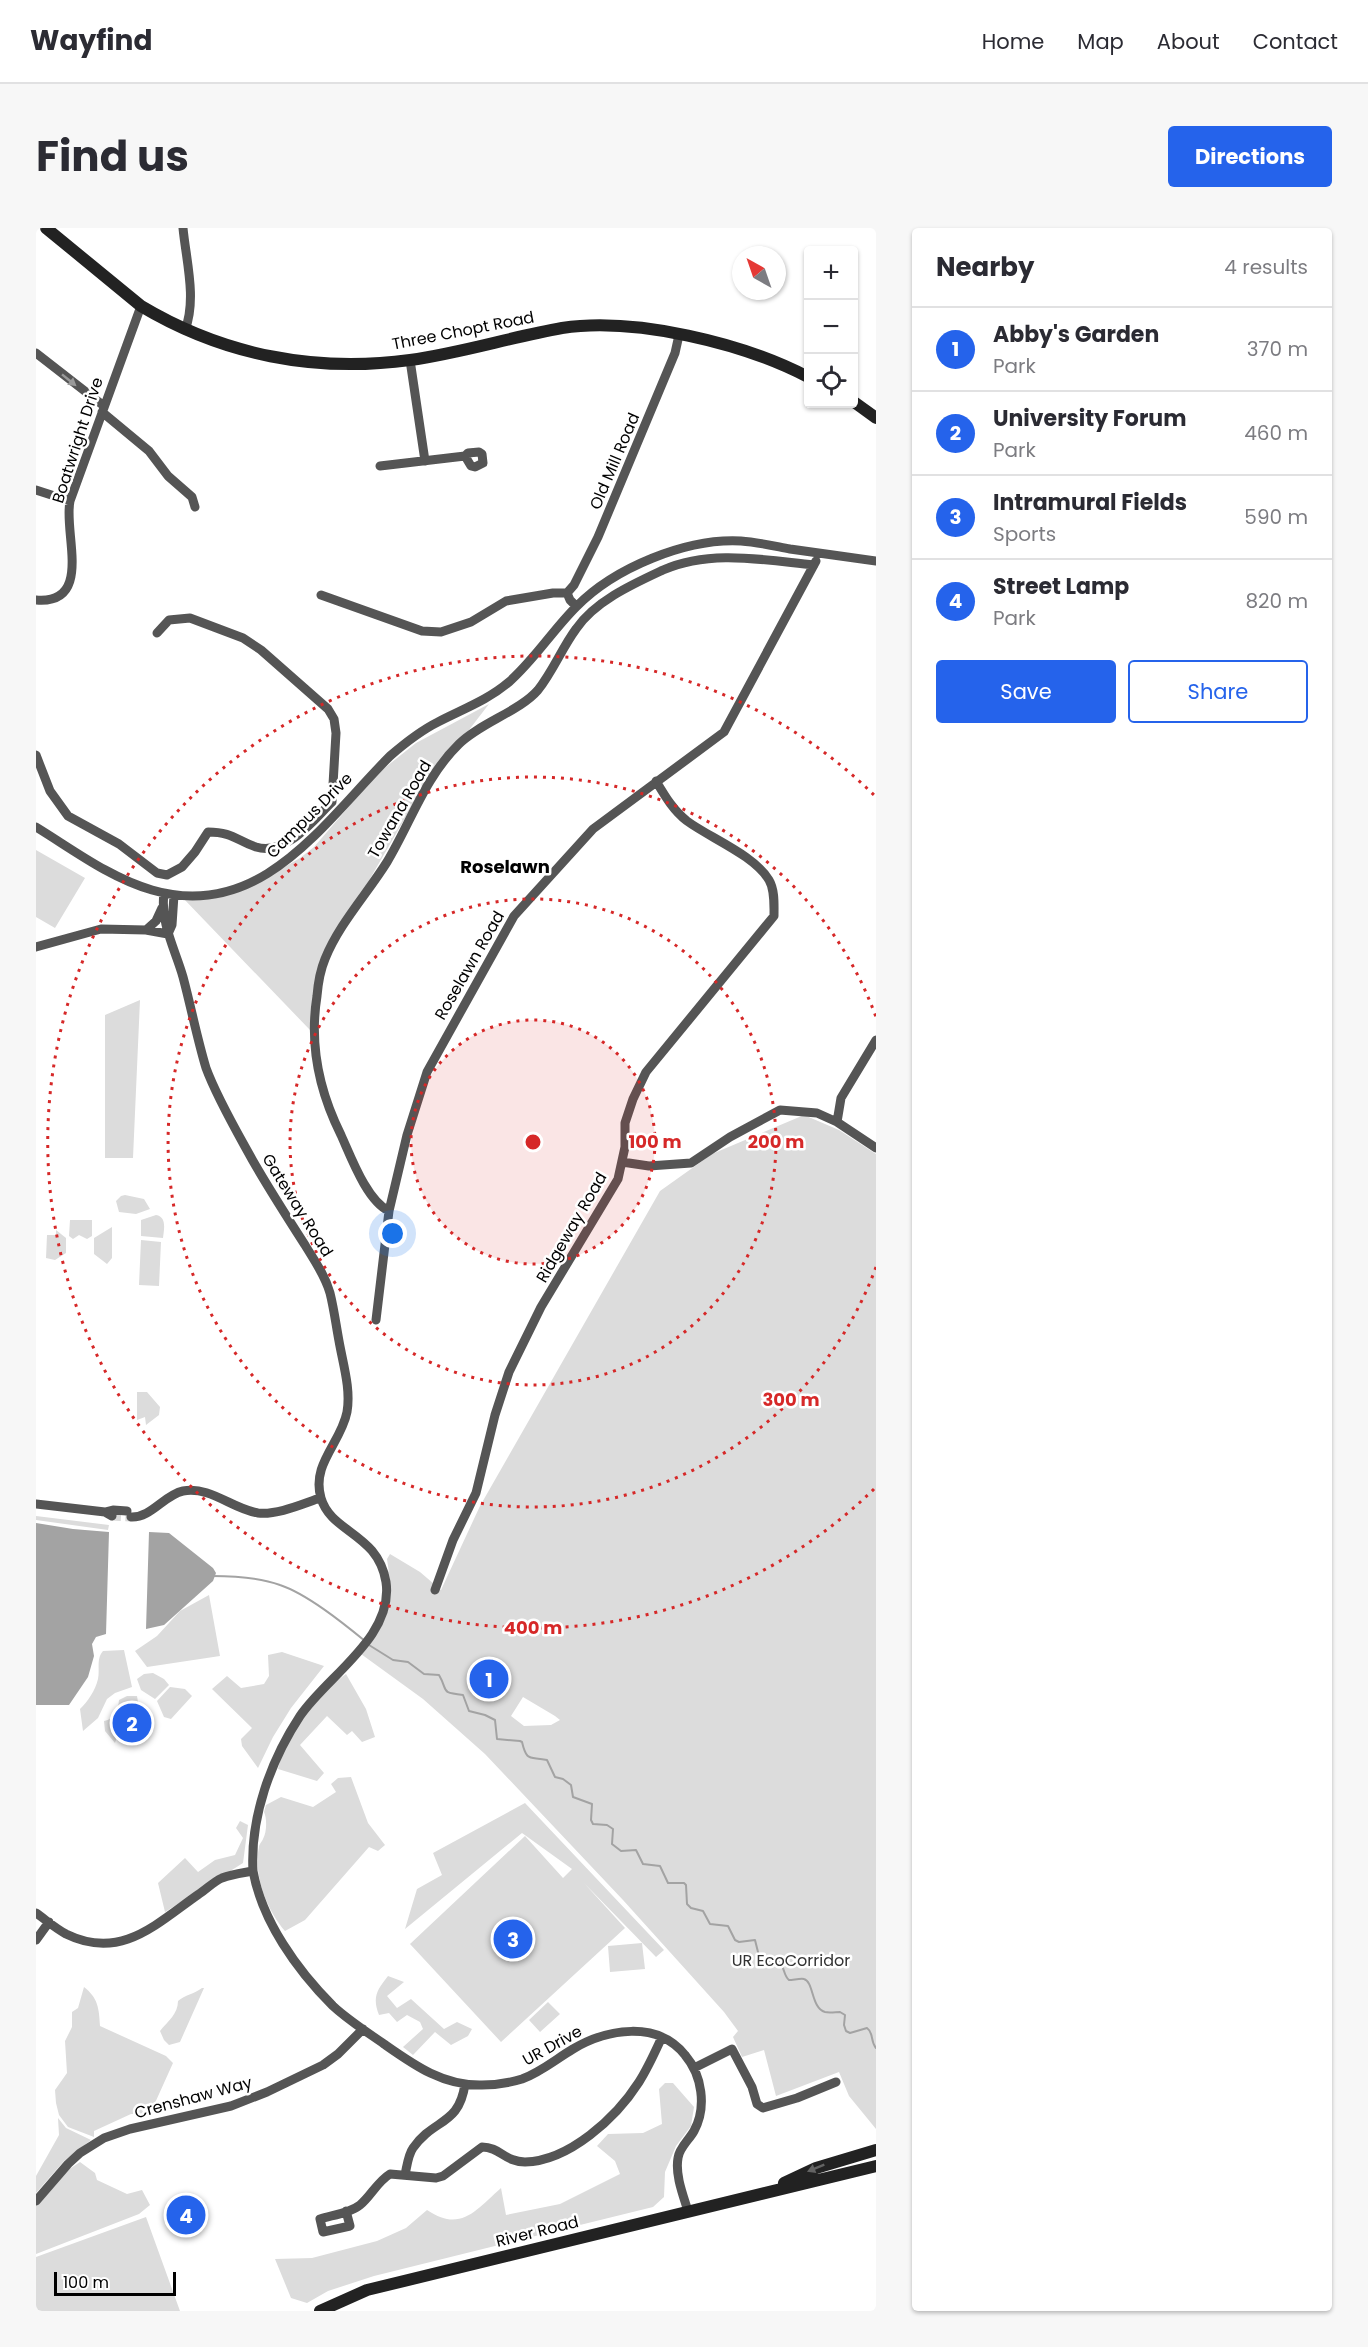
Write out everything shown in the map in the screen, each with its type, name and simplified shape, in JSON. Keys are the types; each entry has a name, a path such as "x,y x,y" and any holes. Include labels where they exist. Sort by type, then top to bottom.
{"main road":[{"name":"Three Chopt Road","path":"46,228 141,306 185,330 227,346 303,362 343,365 410,360 550,330 584,325 621,326 722,344 758,355 804,374"},
{"path":"858,405 876,418"},
{"name":"River Road","path":"764,2192 816,2168 874,2151"},
{"name":"River Road","path":"320,2311 367,2290 876,2166"}],"street":[{"path":"183,228 190,300 190,317 185,330"},
{"name":"Boatwright Drive","path":"36,600 55,598 63,593 71,581 73,569 68,520 70,501 141,306"},
{"name":"Old Mill Road","path":"567,593 574,585 598,537 675,353 679,335"},
{"path":"36,353 149,451 168,476 192,497 195,507"},
{"path":"410,360 425,461"},
{"path":"380,466 465,456"},
{"path":"36,490 70,501"},
{"path":"576,628 565,619 576,606 620,574 683,548 741,541 876,561"},
{"name":"Roselawn Road","path":"376,1320 389,1211 407,1135 427,1072 514,916 593,829 724,732 820,554"},
{"name":"Towana Road","path":"389,1211 376,1203 337,1128 319,1081 313,1029 324,960 388,861 418,800 435,773 451,752 469,735 524,702 537,690 576,628 606,601 635,584 692,560 717,557 814,565"},
{"path":"321,595 422,631 441,632 471,622 506,601 567,593 576,606"},
{"path":"157,633 169,620 190,618 243,638 261,650 319,700 332,715 336,733 333,815"},
{"name":"Campus Drive","path":"36,827 114,874 144,887 169,894 217,893 256,881 282,866 407,741 480,702 508,682 528,663 565,619"},
{"path":"36,755 50,791 58,806 68,816 119,844 148,867 162,874 174,872 182,867 208,832 232,835 261,848 277,847 298,835 333,802"},
{"name":"Ridgeway Road","path":"435,1590 453,1540 476,1493 495,1415 509,1372 541,1307 618,1179 625,1147 625,1123 646,1072 774,916 774,897 770,882 760,868 682,816 675,810 656,781"},
{"name":"Gateway Road","path":"146,930 156,921 169,894"},
{"name":"Gateway Road","path":"168,934 172,925 169,894"},
{"name":"Gateway Road","path":"163,904 164,919 185,985 208,1073 253,1161 319,1268 330,1292 348,1400 344,1425 320,1471 318,1482 320,1498"},
{"path":"36,947 100,929 146,930 168,934"},
{"path":"837,1122 842,1098 876,1040"},
{"path":"622,1162 649,1166 691,1163 744,1128 780,1110 817,1113 837,1122 876,1148"},
{"path":"36,1504 142,1515 164,1499 184,1491 208,1493 256,1513 269,1512 320,1498"},
{"name":"UR Drive","path":"320,1498 331,1516 371,1549 383,1569 387,1597 380,1620 359,1651 309,1705 281,1749 266,1786 253,1845 253,1871 261,1900 289,1951 333,2006 423,2071 446,2080 489,2085 523,2078 581,2045 617,2032 639,2031 662,2037 677,2046 694,2068 701,2095 700,2113 694,2131 679,2154 677,2165 688,2211"},
{"path":"36,1913 68,1935 105,1944 120,1942 144,1931 217,1881 235,1874 253,1871"},
{"path":"36,1940 49,1922"},
{"name":"Crenshaw Way","path":"36,2200 80,2153 104,2138 130,2129 231,2106 267,2092 331,2060 363,2029"},
{"path":"346,2211 361,2204 387,2175 394,2173 430,2179 443,2176 482,2147 492,2148 511,2161 524,2162 563,2153 600,2125 624,2103 648,2068 662,2037"},
{"path":"694,2068 732,2049 752,2087 757,2103 763,2108 797,2098 836,2082"},
{"path":"405,2175 414,2146 435,2126 455,2113 462,2100 465,2084"}],"green space":[{"path":"489,704 418,796 321,963 310,1030 182,897 250,887 300,858 314,847 377,774 416,743"},
{"path":"36,850 85,878 55,928 36,917"},
{"path":"140,1000 133,1158 105,1158 105,1015"},
{"name":"UR EcoCorridor","path":"804,1115 839,1130 876,1154 876,2129 849,2096 839,2072 776,2096 764,2050 742,2057 733,2037 738,2031 724,2012 623,1900 485,1754 423,1699 361,1654 379,1630 388,1610 390,1588 387,1559 390,1554 420,1572 441,1590 480,1506 660,1191 712,1154","holes":["523,1697 560,1720 551,1725 524,1726 511,1716"]},
{"path":"125,1195 144,1199 150,1209 136,1214 119,1212 116,1201"},
{"path":"156,1215 160,1216 163,1221 163,1238 141,1236 141,1220"},
{"path":"70,1220 92,1220 92,1236 87,1239 79,1235 73,1239 69,1236"},
{"path":"112,1227 112,1258 107,1264 94,1254 94,1238"},
{"path":"56,1230 66,1238 66,1253 55,1260 46,1258 47,1235 56,1235"},
{"path":"141,1240 161,1242 159,1286 139,1285"},
{"path":"137,1392 147,1392 160,1407 159,1415 146,1425 145,1417 137,1420"},
{"path":"36,1516 109,1525 108,1530 36,1520"},
{"path":"209,1595 220,1656 147,1667 135,1651 157,1636 180,1611"},
{"path":"124,1650 132,1687 115,1693 107,1699 98,1718 83,1731 80,1709 91,1696 97,1683 101,1654 103,1651"},
{"path":"282,1652 324,1666 291,1708 258,1768 242,1746 241,1739 252,1728 212,1689 227,1676 241,1688 264,1684 269,1676 268,1655"},
{"path":"153,1673 169,1685 155,1699 141,1690 137,1679 144,1674"},
{"path":"346,1674 366,1709 375,1737 362,1742 352,1731 347,1735 327,1716 300,1745 324,1773 317,1781 278,1769 288,1743 304,1716 324,1692"},
{"path":"170,1687 185,1689 192,1696 171,1719 164,1717 157,1701"},
{"path":"127,1696 137,1696 138,1702 118,1733 115,1743 105,1731 104,1721 113,1716 117,1711 119,1700"},
{"path":"351,1777 368,1823 385,1845 378,1851 369,1847 305,1920 285,1931 267,1903 258,1869 259,1846 266,1829 264,1812 266,1805 281,1797 313,1807 336,1792 331,1784 338,1778"},
{"path":"525,1803 664,1950 656,1957 584,1883 625,1928 501,2042 410,1944 525,1836 563,1878 572,1869 522,1833 405,1929 417,1889 442,1875 433,1853"},
{"path":"240,1821 248,1825 243,1863 165,1912 158,1883 185,1858 198,1872 215,1860 235,1855 243,1838 236,1828"},
{"path":"642,1943 645,1969 610,1972 608,1946"},
{"path":"388,1976 404,1982 387,1996 397,2008 411,1999 444,2029 457,2022 472,2029 468,2036 451,2045 435,2032 413,2055 403,2047 423,2029 420,2022 407,2015 397,2022 389,2013 379,2015 377,2009 377,1994"},
{"path":"84,1987 97,2004 100,2026 166,2056 173,2063 150,2114 131,2114 94,2131 94,2137 68,2127 59,2115 55,2090 67,2073 65,2041 72,2027 72,2012 78,2008"},
{"path":"204,1988 180,2042 169,2045 160,2031 174,2014 178,2001"},
{"path":"548,2002 560,2014 540,2032 529,2020"},
{"path":"665,2083 673,2083 694,2107 691,2126 676,2146 665,2172 664,2197 653,2207 374,2276 328,2291 307,2303 291,2298 275,2259 312,2258 377,2241 406,2228 427,2210 439,2217 459,2219 476,2211 501,2188 506,2215 560,2204 620,2174 615,2161 597,2146 608,2134 643,2133 662,2124 659,2089"},
{"path":"58,2118 66,2128 91,2140 64,2161 36,2193 36,2176 59,2135"},
{"path":"80,2162 95,2173 97,2180 127,2194 142,2190 150,2205 139,2214 36,2254 36,2205 65,2172"},
{"path":"146,2217 180,2311 36,2311 36,2257"}],"shaded area":[{"path":"36,1523 109,1532 106,1634 96,1637 92,1644 94,1656 88,1677 69,1705 36,1705"},
{"path":"149,1532 169,1533 213,1568 216,1573 213,1581 164,1625 146,1629"}],"waterway":[{"path":"212,1576 256,1579 291,1589 365,1641"},
{"path":"369,1645 393,1660 408,1662 424,1674 439,1675 447,1692 463,1695 469,1711 495,1720 497,1739 520,1741 528,1756 547,1760 555,1777 571,1785 573,1797 592,1804 593,1824 607,1825 613,1829 612,1844 621,1851 636,1850 643,1864 660,1866 668,1883 684,1883 687,1904 691,1908 703,1911 710,1924 728,1926 735,1940 739,1942 755,1940 759,1956 764,1962 779,1962 789,1980 807,1981 820,2010 840,2012 845,2015 844,2025 846,2031 850,2033 867,2028 871,2032 876,2048"}],"tunnel":[{"path":"112,1516 131,1517"}],"place":[{"name":"Abby's Garden","path":"489,1679"},
{"name":"University Forum","path":"132,1723"},
{"name":"Intramural Fields","path":"513,1939"},
{"name":"Street Lamp","path":"186,2215"}],"district":[{"name":"Roselawn","path":"505,867"}]}
